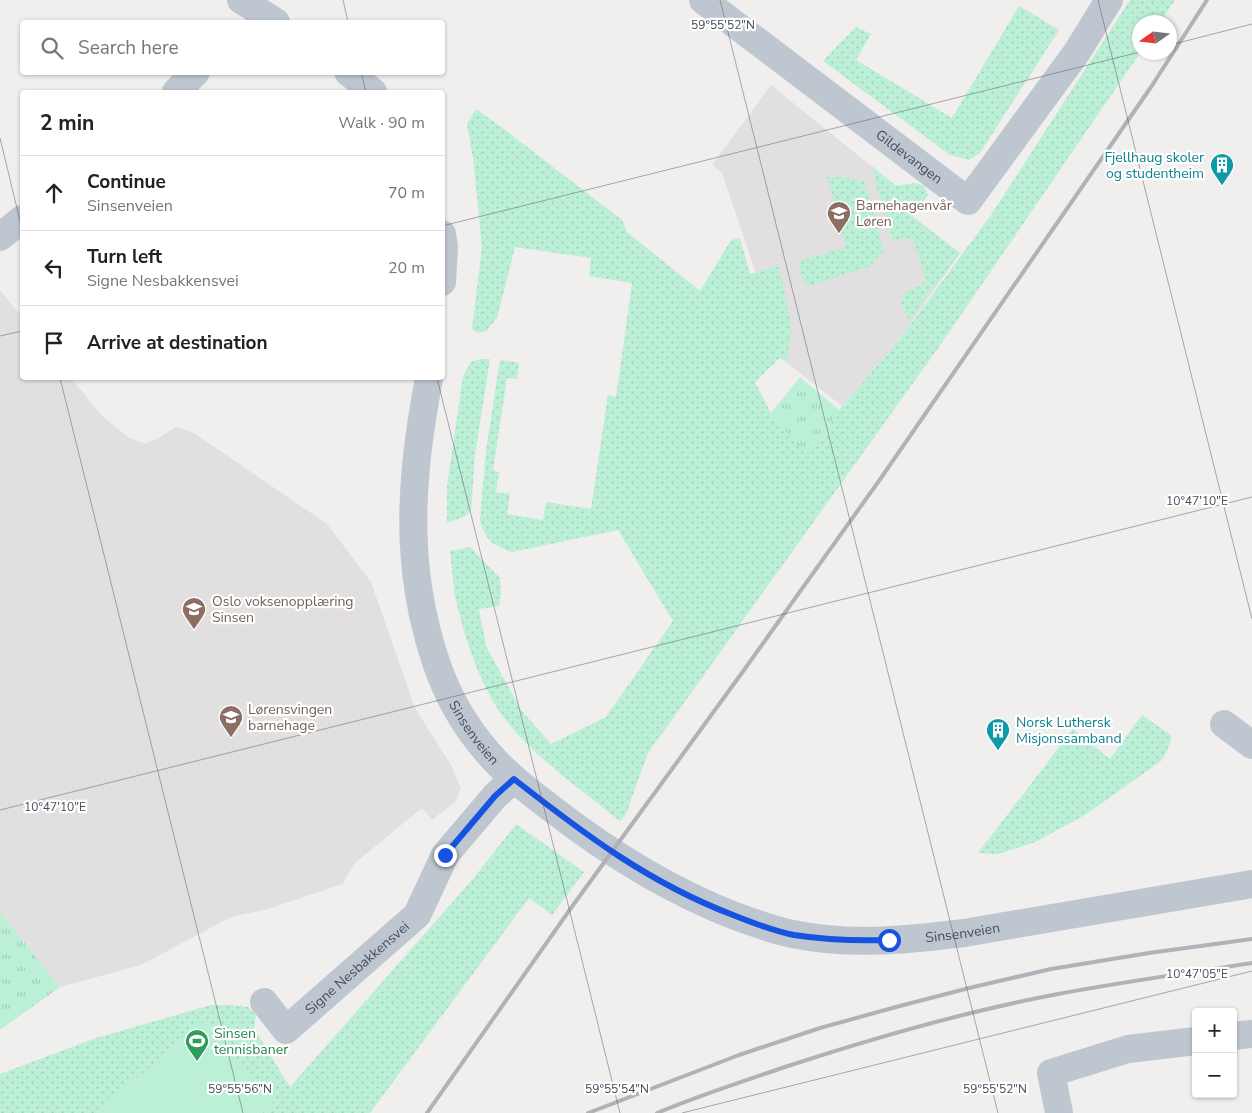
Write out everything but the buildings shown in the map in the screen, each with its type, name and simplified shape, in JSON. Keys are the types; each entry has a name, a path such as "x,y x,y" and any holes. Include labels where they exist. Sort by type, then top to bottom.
{"street":[{"name":"Gildevangen","path":"703,0 968,201 1077,52 1109,0"},
{"path":"244,7 272,20"},
{"path":"178,90 193,75"},
{"path":"352,75 370,90"},
{"path":"0,237 20,221"},
{"name":"Sinsenveien","path":"429,380 416,470 413,516 414,556 419,597 427,632 440,672 451,697 467,725 489,754 514,779 570,823 638,869 674,889 757,925 792,934 856,941 964,933 1252,884"},
{"path":"1224,724 1252,745"},
{"name":"Signe Nesbakkensvei","path":"264,1002 286,1030 417,915 445,855 495,796 514,779"},
{"path":"1237,1036 1252,1034"},
{"path":"1058,1113 1051,1073 1128,1049 1192,1041"}],"shaded area":[{"name":"Barnehagenvår Løren","path":"771,85 896,186 915,183 924,186 928,195 912,216 960,253 899,340 842,406 786,362 722,173 712,165"},
{"name":"Oslo voksenopplæring Sinsen","path":"0,290 20,315 20,380 73,380 102,416 128,437 143,443 157,439 176,427 194,433 327,524 371,582 415,708 451,765 461,789 455,802 432,820 422,808 356,862 342,884 268,909 231,917 141,965 60,987 0,912"}],"green space":[{"path":"1130,0 1175,0 1165,15 1132,15 1132,60 1135,60 941,344 648,753 626,814 620,821 561,775 533,750 498,710 482,680 465,633 456,601 450,551 470,547 500,578 501,593 499,606 479,609 486,646 521,710 551,744 606,717 673,621 618,530 512,552 490,541 484,532 480,519 486,450 500,360 519,363 517,379 507,378 493,470 499,472 496,492 510,494 507,514 543,520 546,502 591,509 608,395 616,397 632,283 589,276 591,258 515,247 497,318 486,331 478,333 472,329 482,247 473,158 467,124 476,109 622,220 627,232 700,291 731,240 740,238 750,274 779,266 792,330 786,362 780,358 755,382 771,413 808,457 839,410 899,340 991,215"},
{"path":"1019,6 1059,30 980,153 969,160 950,155 823,61 856,27 871,34 856,60 952,118"},
{"path":"872,166 896,186 915,183 924,186 928,195 912,216 960,253 909,320 901,304 904,292 920,286 926,280 913,240 907,238 893,242"},
{"path":"827,177 842,177 864,181 884,251 869,267 812,285 806,285 803,281 798,261 846,247"},
{"path":"490,359 475,454 471,511 464,517 447,523 447,487 463,376 471,362"},
{"path":"800,377 839,410 808,458 771,413"},
{"path":"1142,715 1172,736 1161,761 1085,815 1035,842 998,854 978,853 1073,729 1110,759"},
{"path":"516,824 584,872 552,915 529,898 370,1113 262,1113 273,1103 205,1021 96,1113 0,1113 0,1074 96,1038 211,1005 248,1007 256,1015 254,1029 290,1087 472,880"},
{"path":"0,912 60,987 0,1030"},
{"name":"Sinsen tennisbaner","path":"205,1021 273,1103 262,1113 96,1113"}],"railway":[{"path":"427,1113 571,908 881,478 1151,87 1207,0"},
{"path":"588,1113 739,1055 820,1028 896,1007 1051,969 1252,939"},
{"path":"657,1113 788,1066 956,1017 1082,990 1252,963"}],"place":[{"name":"Fjellhaug skoler og studentheim","path":"1222,186"},
{"name":"Barnehagenvår Løren","path":"839,234"},
{"name":"Oslo voksenopplæring Sinsen","path":"194,630"},
{"name":"Lørensvingen barnehage","path":"231,738"},
{"name":"Norsk Luthersk Misjonssamband","path":"998,751"},
{"name":"Sinsen tennisbaner","path":"197,1062"}],"route":[{"path":"445,855 495,796 514,779 602,846 674,889 717,909 757,925 792,934 856,941 889,940"}]}
